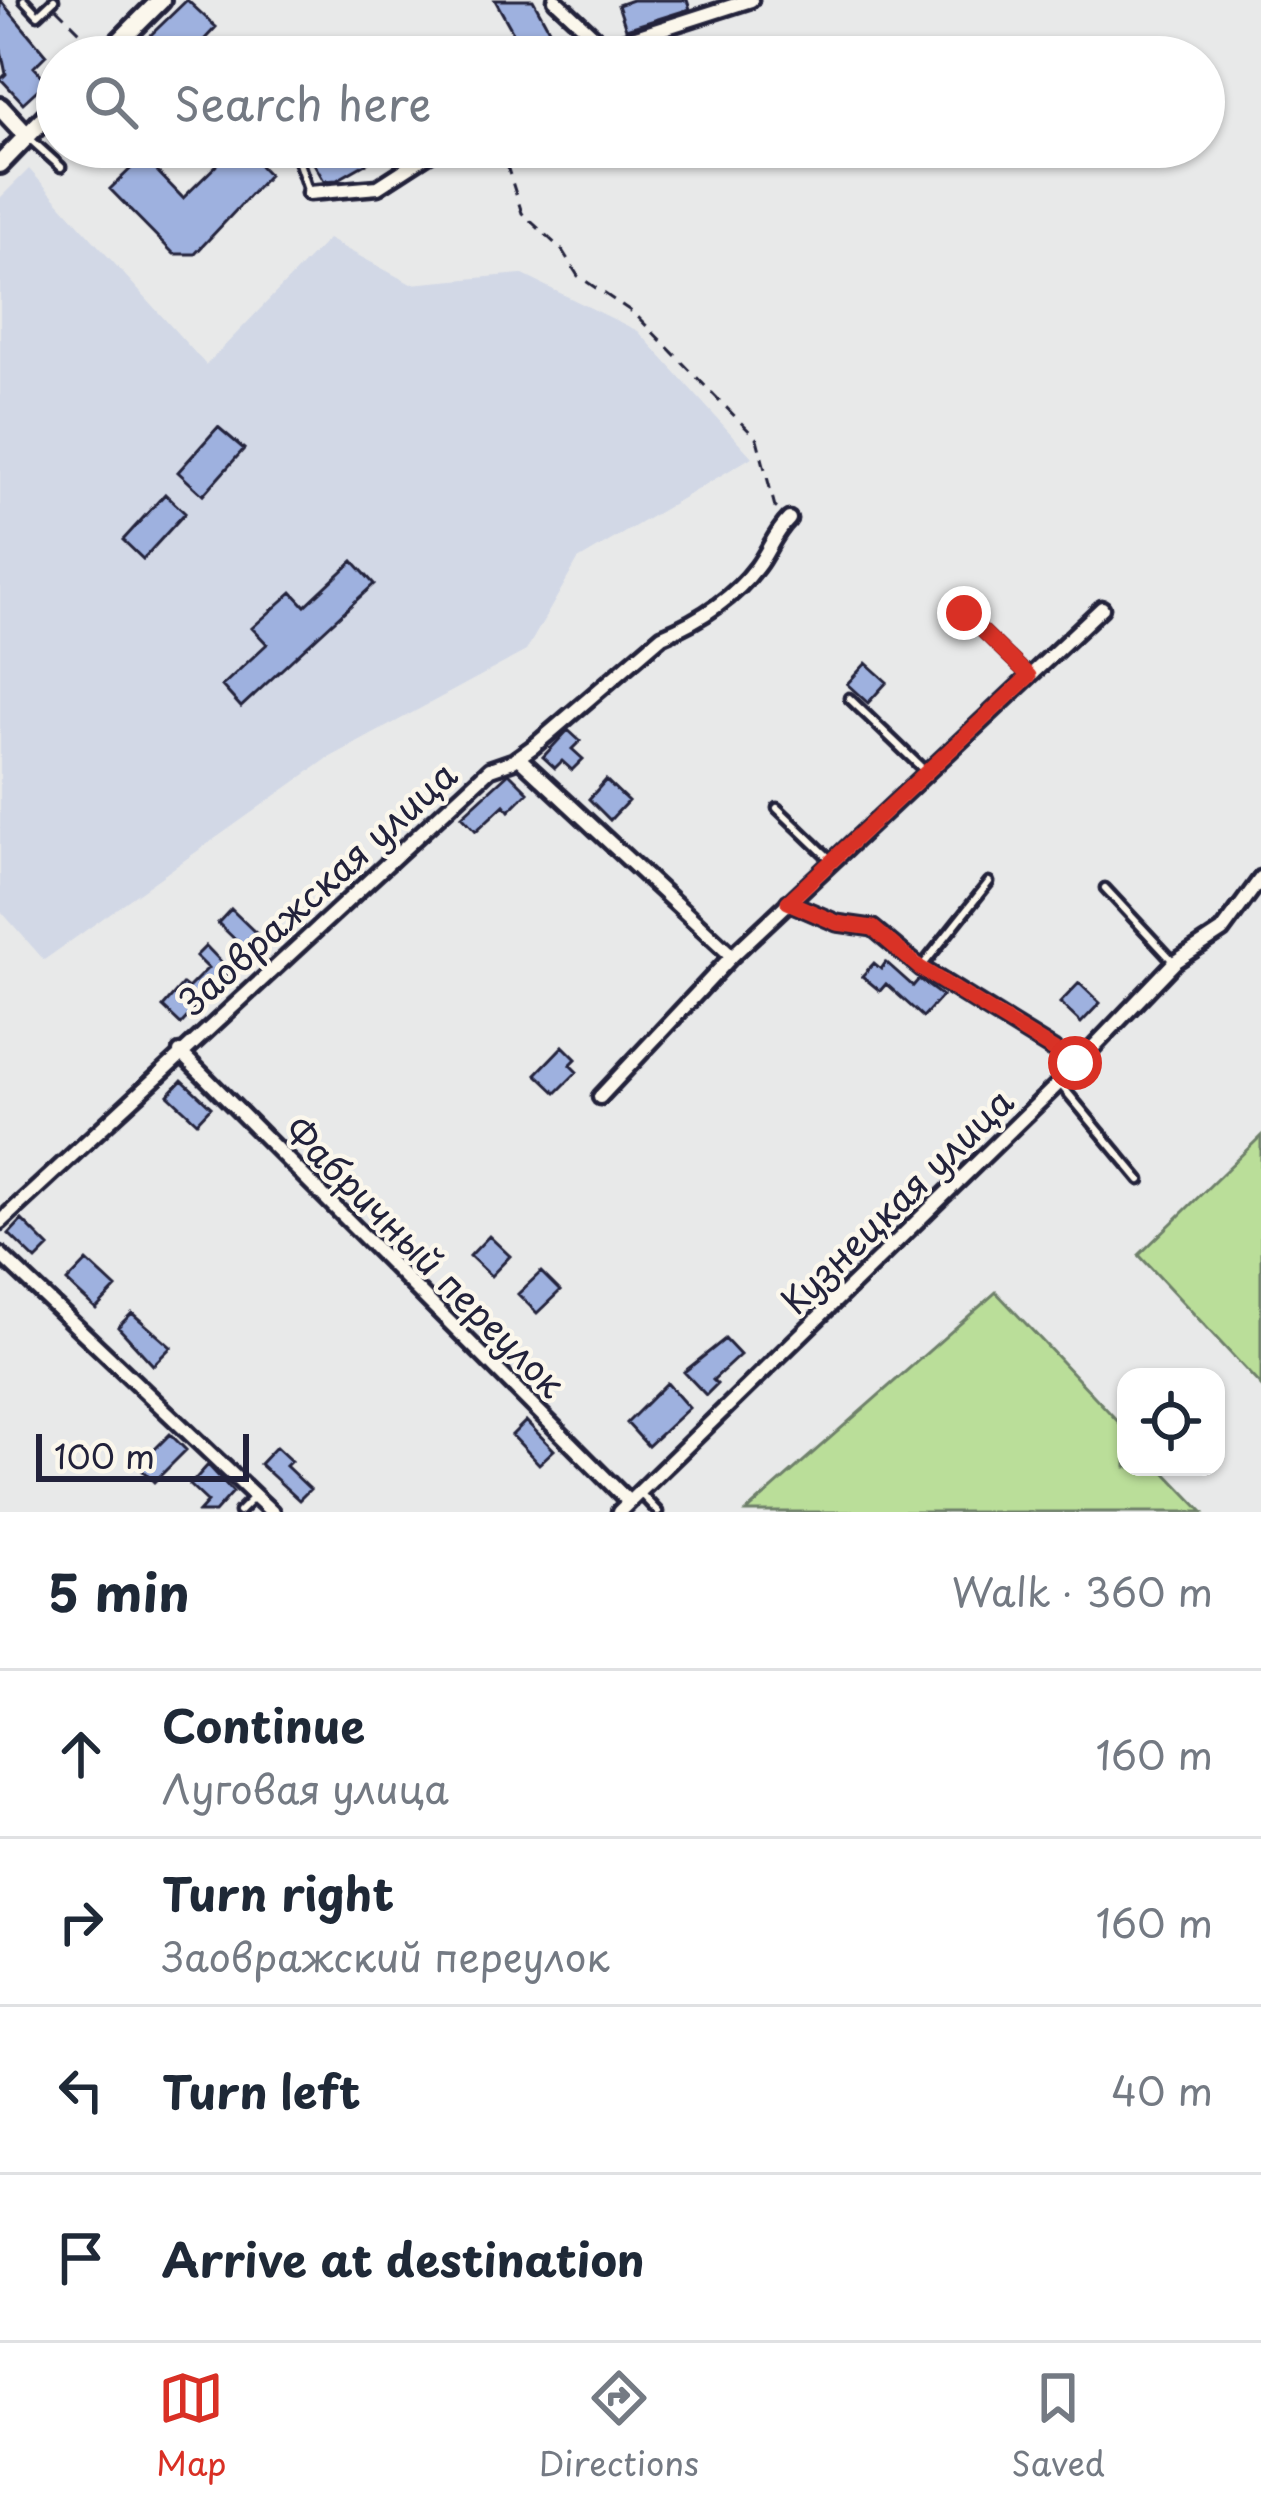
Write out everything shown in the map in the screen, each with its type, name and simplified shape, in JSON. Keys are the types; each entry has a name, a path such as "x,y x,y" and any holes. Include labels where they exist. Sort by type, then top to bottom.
{"main road":[{"path":"125,36 161,0"},
{"path":"0,107 27,136"},
{"path":"0,164 36,127"}],"street":[{"path":"554,0 594,36"},
{"path":"637,36 751,0"},
{"path":"309,193 378,187 406,168"},
{"name":"Заовражская улица","path":"0,1222 490,769 519,758 662,636 686,626 742,586 773,535 789,519"},
{"path":"600,1097 732,956 1102,608"},
{"path":"519,758 732,956"},
{"name":"Кузнецкая улица","path":"629,1502 1058,1083 1175,962 1222,931 1261,878"},
{"path":"788,902 837,923 873,928 920,968 1075,1063"},
{"name":"Фабричный переулок","path":"180,1052 629,1502"},
{"path":"0,1254 272,1512"}],"lane":[{"path":"24,0 38,15 52,2"},
{"path":"27,136 36,144"},
{"path":"301,168 309,193"},
{"path":"964,613 1029,676"},
{"path":"849,698 927,773"},
{"path":"777,808 832,861"},
{"path":"920,968 989,882"},
{"path":"1105,888 1175,962"},
{"path":"1058,1083 1140,1180"},
{"path":"239,1512 255,1496"},
{"path":"629,1502 658,1512"}],"path":[{"path":"52,2 84,36"},
{"path":"508,168 522,214 562,250 578,276 635,314 757,439 775,507 789,519"}],"shaded area":[{"path":"29,169 206,365 328,239 411,284 521,274 638,331 752,457 578,560 526,651 327,759 44,960 0,910 0,198"}],"green space":[{"path":"1261,1136 1261,1386 1139,1255"},
{"path":"996,1292 1117,1420 1117,1476 1169,1476 1203,1512 746,1512"}],"building":[{"path":"0,0 36,43 36,91 23,103 1,79 6,74 0,45"},
{"path":"187,0 216,27 208,36 150,36"},
{"path":"495,0 533,0 553,36 515,36"},
{"path":"632,0 687,0 690,9 626,29 618,5"},
{"path":"132,168 160,168 157,171 183,198 214,168 262,168 269,175 195,254 174,254 110,189"},
{"path":"317,168 358,168 337,180 324,181"},
{"path":"218,427 244,449 203,495 178,472"},
{"path":"165,494 185,513 143,559 123,540"},
{"path":"353,561 374,584 241,707 222,686 267,644 252,628 292,592 305,606"},
{"path":"866,663 887,682 868,703 847,684"},
{"path":"568,730 580,741 572,749 583,759 572,770 562,761 555,768 543,757"},
{"path":"509,773 528,792 509,811 504,805 476,831 462,816"},
{"path":"606,780 628,801 610,820 589,799"},
{"path":"231,909 264,941 250,954 218,923"},
{"path":"206,946 230,971 181,1024 163,1007 183,984 188,988 208,968 196,956"},
{"path":"886,962 913,986 919,979 942,996 923,1017 886,984 880,991 862,976 874,963 881,969"},
{"path":"1079,983 1100,1003 1081,1023 1060,1003"},
{"path":"563,1046 576,1059 570,1065 577,1072 556,1093 536,1074"},
{"path":"182,1080 211,1107 197,1122 168,1095"},
{"path":"22,1220 49,1247 36,1260 9,1234"},
{"path":"489,1236 510,1256 491,1276 470,1256"},
{"path":"87,1261 116,1288 96,1309 67,1282"},
{"path":"541,1272 560,1291 537,1313 518,1294"},
{"path":"132,1313 171,1347 153,1365 118,1327"},
{"path":"725,1339 740,1355 713,1380 717,1384 706,1395 684,1372"},
{"path":"667,1383 689,1408 648,1446 627,1423"},
{"path":"526,1421 554,1450 539,1464 512,1435"},
{"path":"170,1434 186,1450 154,1482 138,1466"},
{"path":"276,1447 291,1461 286,1466 310,1489 299,1500 260,1464"},
{"path":"208,1465 233,1492 215,1512 199,1512 208,1502 190,1485"}],"route":[{"path":"964,613 1029,676 788,902 837,923 873,928 920,968 1075,1063"}]}
